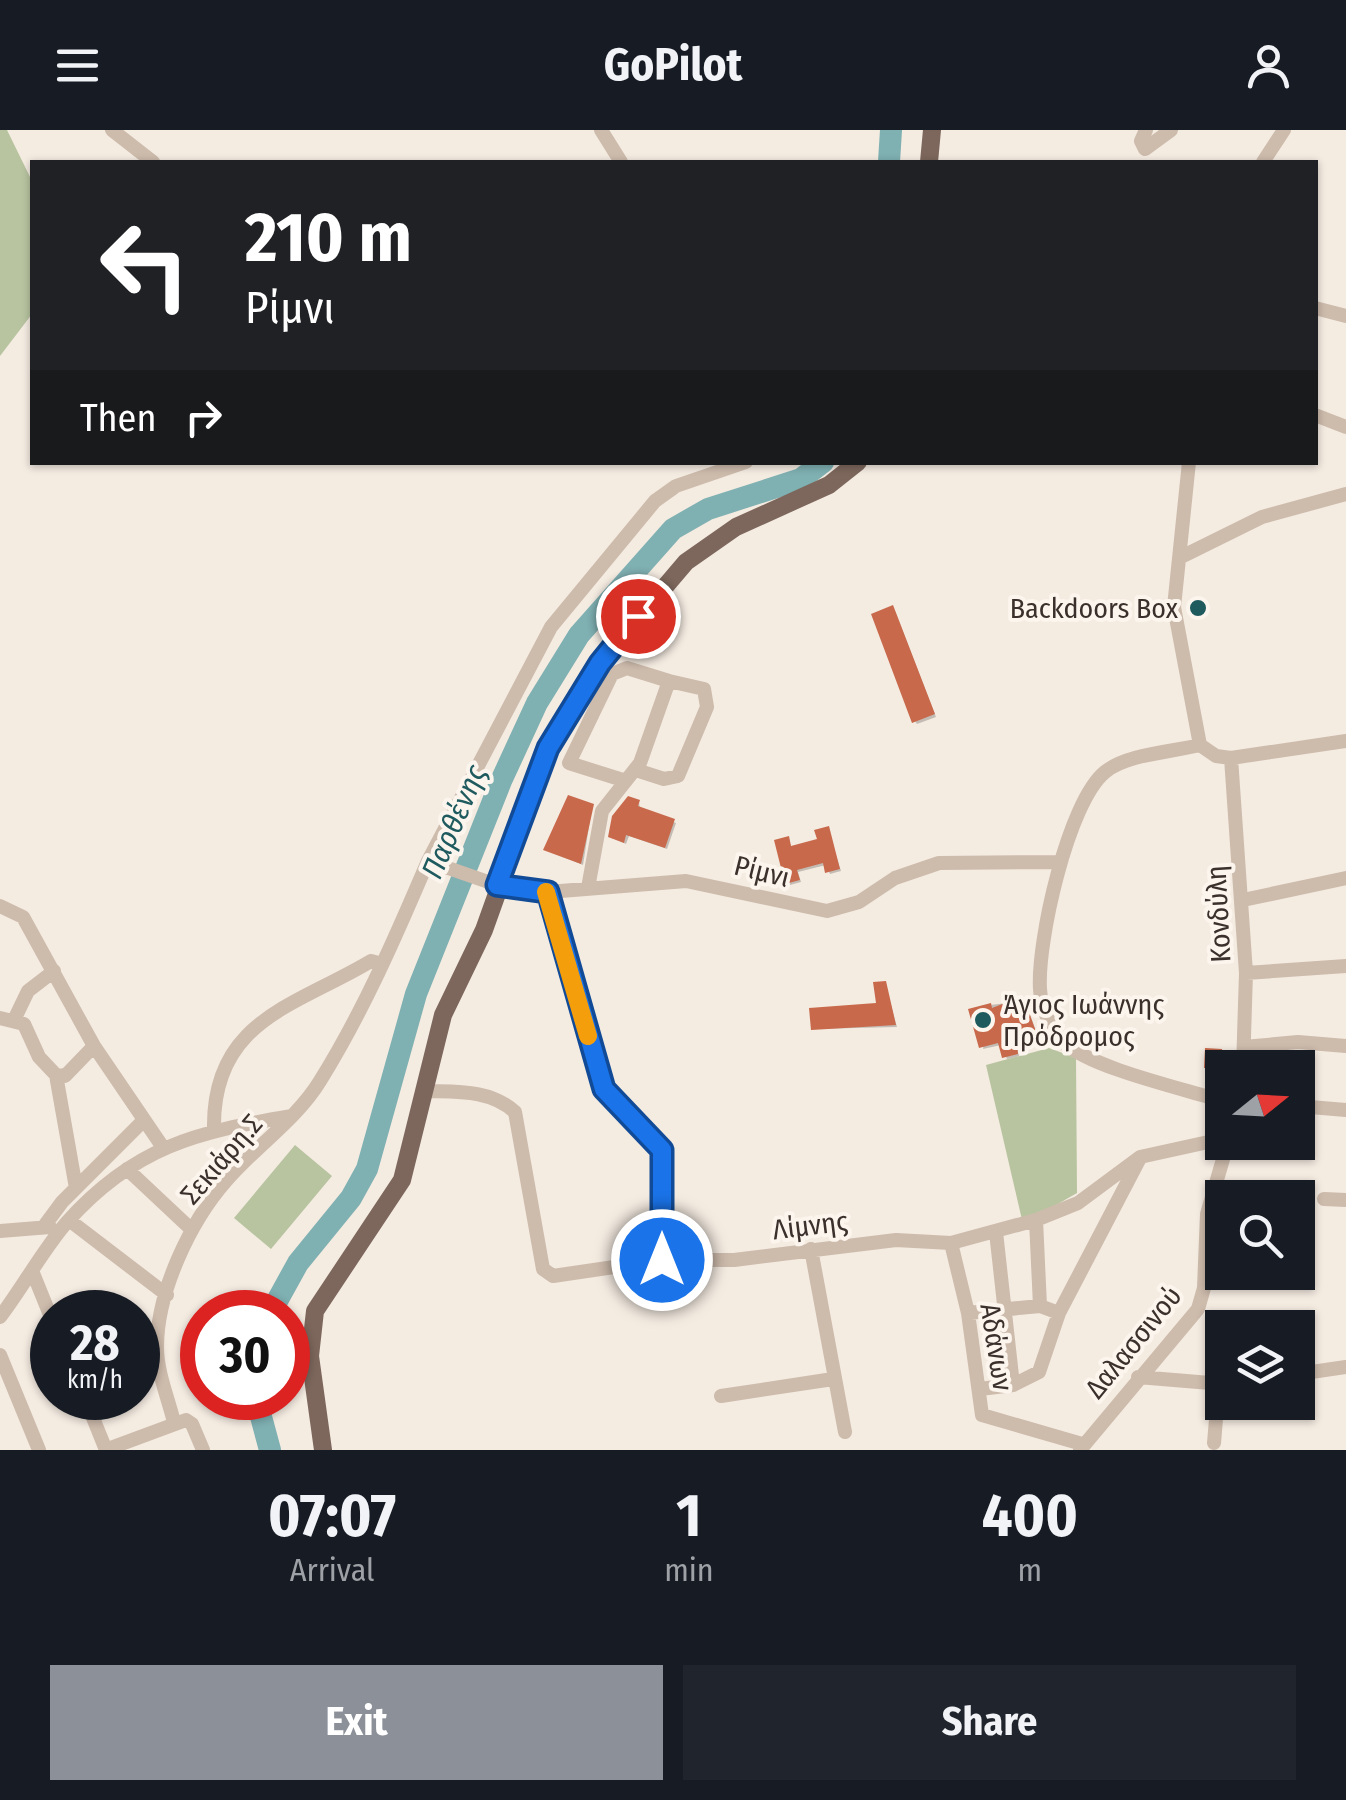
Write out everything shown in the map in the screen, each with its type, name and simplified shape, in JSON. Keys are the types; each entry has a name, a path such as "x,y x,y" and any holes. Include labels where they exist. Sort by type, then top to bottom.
{"main road":[{"path":"929,160 932,130"},
{"path":"323,1450 310,1356 315,1311 393,1198 408,1163 443,1014 484,930 488,882 548,748 600,663 664,584 720,537 808,497 854,465"}],"street":[{"path":"112,130 150,160"},
{"path":"601,130 620,160"},
{"path":"1146,130 1141,141 1146,149 1172,130"},
{"path":"1263,160 1284,130"},
{"path":"1318,309 1346,316"},
{"path":"1318,416 1346,428"},
{"name":"Σεκιάρη.Σ","path":"174,1422 157,1346 168,1295 192,1230 227,1181 292,1116 321,1080 382,964 428,862 551,627 654,500 676,486 737,465"},
{"path":"1189,465 1176,624 1200,745 1216,756 1231,758 1346,742"},
{"path":"1179,558 1262,517 1346,494"},
{"path":"627,668 669,682 704,690 707,707 678,776 631,776 570,763 612,674 627,668"},
{"path":"588,888 602,811 631,776 669,682"},
{"path":"1200,745 1108,770 1083,806 1060,862 1040,985 1046,1012 1060,1038 1094,1060 1205,1096"},
{"name":"Κονδύλη","path":"1231,758 1243,900 1244,1050"},
{"name":"Ρίμνι","path":"428,862 488,882 548,892 686,881 827,911 859,902 895,878 939,863 1060,862"},
{"path":"1243,900 1346,878"},
{"path":"548,892 604,1089 662,1150 662,1260"},
{"path":"0,906 23,917 94,1046 162,1146"},
{"path":"214,1129 216,1086 270,1012 371,960 382,964"},
{"path":"1246,973 1346,966"},
{"path":"54,971 22,998 7,1019 24,1024 39,1057 56,1075 76,1188"},
{"path":"1244,1046 1298,1042 1346,1046"},
{"path":"56,1075 65,1076 94,1046"},
{"name":"Λίμνης","path":"425,1091 472,1093 500,1100 514,1112 546,1273 568,1275 662,1260 734,1260 896,1240 950,1243 1036,1220 1078,1202 1140,1158 1205,1145"},
{"path":"1315,1107 1346,1110"},
{"path":"0,1232 58,1225 127,1168 162,1146 214,1129 292,1116"},
{"path":"0,1317 33,1273 76,1188 143,1121"},
{"path":"980,1388 1013,1385 1039,1372 1059,1313 1140,1158"},
{"name":"Δαλασσινού","path":"1082,1447 1202,1300 1207,1214 1220,1160"},
{"path":"127,1168 192,1230"},
{"path":"1324,1199 1346,1200"},
{"path":"1036,1220 1040,1306"},
{"path":"58,1225 168,1295"},
{"path":"996,1232 1008,1310 1013,1385"},
{"name":"Αδάνων","path":"950,1243 968,1313 984,1417 1082,1447"},
{"path":"811,1248 844,1432"},
{"path":"33,1273 40,1290"},
{"path":"968,1313 1040,1306 1059,1313"},
{"path":"0,1355 39,1450"},
{"path":"1315,1372 1346,1367"},
{"path":"1138,1377 1205,1383"},
{"path":"721,1396 833,1378"},
{"path":"94,1420 106,1450 174,1422 192,1424 202,1450"},
{"path":"1214,1443 1216,1420"}],"green space":[{"path":"0,130 7,130 30,177 30,317 0,356"},
{"path":"1049,1048 1076,1058 1077,1193 1023,1224 986,1065"},
{"path":"295,1145 332,1176 271,1249 234,1218"}],"building":[{"path":"893,605 935,714 912,723 871,614"},
{"path":"568,795 594,804 581,864 543,850"},
{"path":"628,796 640,800 638,806 675,819 665,848 626,835 624,843 608,837 612,816"},
{"path":"829,826 840,869 825,873 823,863 797,870 800,880 785,884 774,840 789,836 791,846 817,839 814,830"},
{"path":"886,981 896,1025 811,1030 809,1008 876,1003 873,982"},
{"name":"Άγιος Ιωάννης Πρόδρομος","path":"1023,996 1038,1037 1017,1044 1018,1054 1002,1058 998,1043 979,1048 968,1009 991,1003 992,1008"}],"waterway":[{"name":"Παρθένης","path":"889,160 891,130"},
{"name":"Παρθένης","path":"283,1290 298,1263 351,1198 367,1169 416,994 501,781 537,703 579,635 673,529 708,509 801,479 819,465"},
{"name":"Παρθένης","path":"262,1420 270,1450"}],"slow traffic":[{"path":"546,892 588,1036"}],"place":[{"name":"Backdoors Box","path":"1198,608"},
{"name":"Άγιος Ιωάννης Πρόδρομος","path":"983,1020"}],"route":[{"path":"638,616 600,663 548,748 497,885 548,892 604,1089 662,1150 662,1260"}]}
